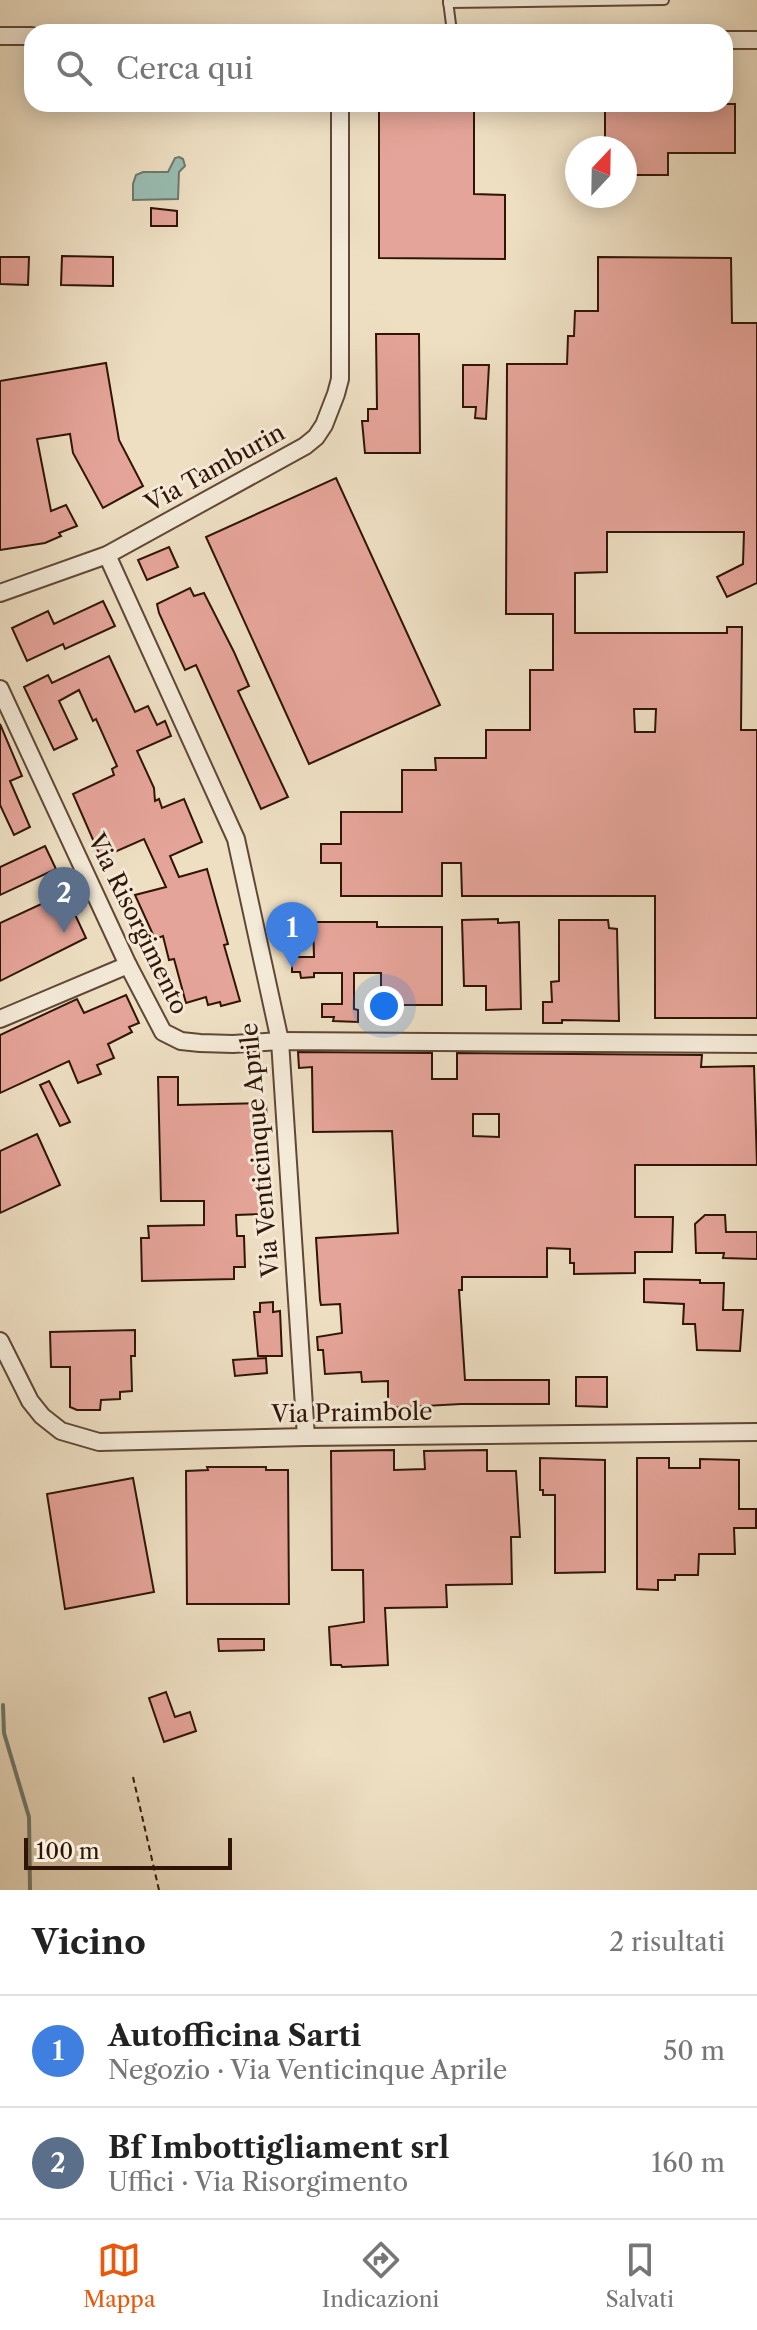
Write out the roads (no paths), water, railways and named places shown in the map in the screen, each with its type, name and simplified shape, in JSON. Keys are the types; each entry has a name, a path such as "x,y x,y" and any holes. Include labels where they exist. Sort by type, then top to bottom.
{"street":[{"path":"0,36 24,36"},
{"path":"733,40 757,40"},
{"name":"Via Tamburin","path":"0,593 107,555 305,446 324,425 340,379 340,112"},
{"name":"Via Venticinque Aprile","path":"107,555 236,839 280,1041 306,1437"},
{"name":"Via Risorgimento","path":"0,689 128,965 163,1032 181,1041 757,1044"},
{"path":"0,1019 128,965"},
{"name":"Via Praimbole","path":"0,1341 30,1401 42,1416 61,1431 99,1442 757,1432"}],"lane":[{"path":"451,24 448,1 664,0"}],"water":[{"path":"179,157 185,166 179,172 178,199 133,200 136,175 168,172 175,158"}],"waterway":[{"path":"3,1705 4,1733 29,1817 30,1890"}],"place":[{"name":"Bf Imbottigliament srl","path":"64,933"},
{"name":"Autofficina Sarti","path":"292,968"}]}
